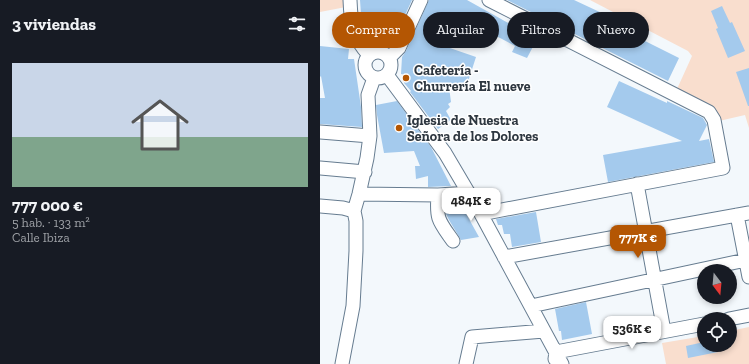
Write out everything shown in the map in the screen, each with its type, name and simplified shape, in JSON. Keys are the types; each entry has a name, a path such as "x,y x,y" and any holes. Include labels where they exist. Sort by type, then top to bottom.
{"street":[{"path":"350,0 355,36 359,44 369,55"},
{"path":"389,58 400,48 421,0"},
{"path":"481,214 723,168 714,120 709,112 498,2"},
{"path":"380,52 389,58 391,68 387,75 381,78 374,78 367,73 365,62 369,55 380,52"},
{"path":"387,75 445,153 481,214 531,306 544,331 555,358 562,364"},
{"path":"342,364 351,321 355,290 356,222 354,211 365,172 370,136 368,95 374,78"},
{"path":"320,132 370,136"},
{"path":"320,168 365,172"},
{"path":"637,184 664,331"},
{"path":"359,194 438,195 469,193"},
{"path":"438,195 438,218 453,241"},
{"path":"320,206 343,208 354,211"},
{"path":"504,257 743,214 746,260 749,277"},
{"path":"531,306 746,260"},
{"path":"737,317 749,315"},
{"path":"555,358 664,331 697,325"},
{"path":"466,364 472,337 544,331"}],"shaded area":[{"path":"320,0 345,0 346,7 320,12"},
{"path":"590,0 749,0 749,128 745,115 719,121 677,89 692,56 688,51 649,31 649,12 613,12"},
{"path":"749,327 749,364 666,364 662,343 697,337 697,352 737,352 737,330"}],"building":[{"path":"360,0 412,0 406,12 361,12"},
{"path":"429,0 467,0 489,12 424,12"},
{"path":"507,0 574,0 600,12 583,12 583,38 575,34 575,12 531,12"},
{"path":"722,6 730,23 732,22 745,51 728,58 716,29 718,28 711,11"},
{"path":"423,13 423,48 450,48 476,57 465,91 449,87 451,102 448,104 450,107 446,111 451,120 438,129 404,83 405,75 401,74 402,57 407,48 415,48 415,31"},
{"path":"499,18 507,22 507,42 499,38"},
{"path":"649,43 679,58 668,81 602,48 649,48"},
{"path":"320,46 349,49 348,59 354,59 361,107 362,127 320,124 320,98 325,98 321,76 320,77"},
{"path":"514,48 532,48 527,58 512,52"},
{"path":"749,68 749,106 748,106 736,72"},
{"path":"619,81 703,118 707,125 699,141 709,139 714,162 608,182 603,155 682,141 607,107"},
{"path":"397,101 431,147 451,186 428,187 428,176 416,179 415,166 420,166 414,151 384,153 376,105"},
{"path":"460,202 479,237 461,240 449,220 446,214 446,203"},
{"path":"536,212 541,242 512,247 510,234 504,234 502,225 498,225 496,219"},
{"path":"586,302 592,334 562,340 555,309"},
{"path":"697,344 697,352 718,352 688,358 686,346"}],"place":[{"name":"Cafetería - Churrería El nueve","path":"406,78"},
{"name":"Iglesia de Nuestra Señora de los Dolores","path":"399,128"}]}
